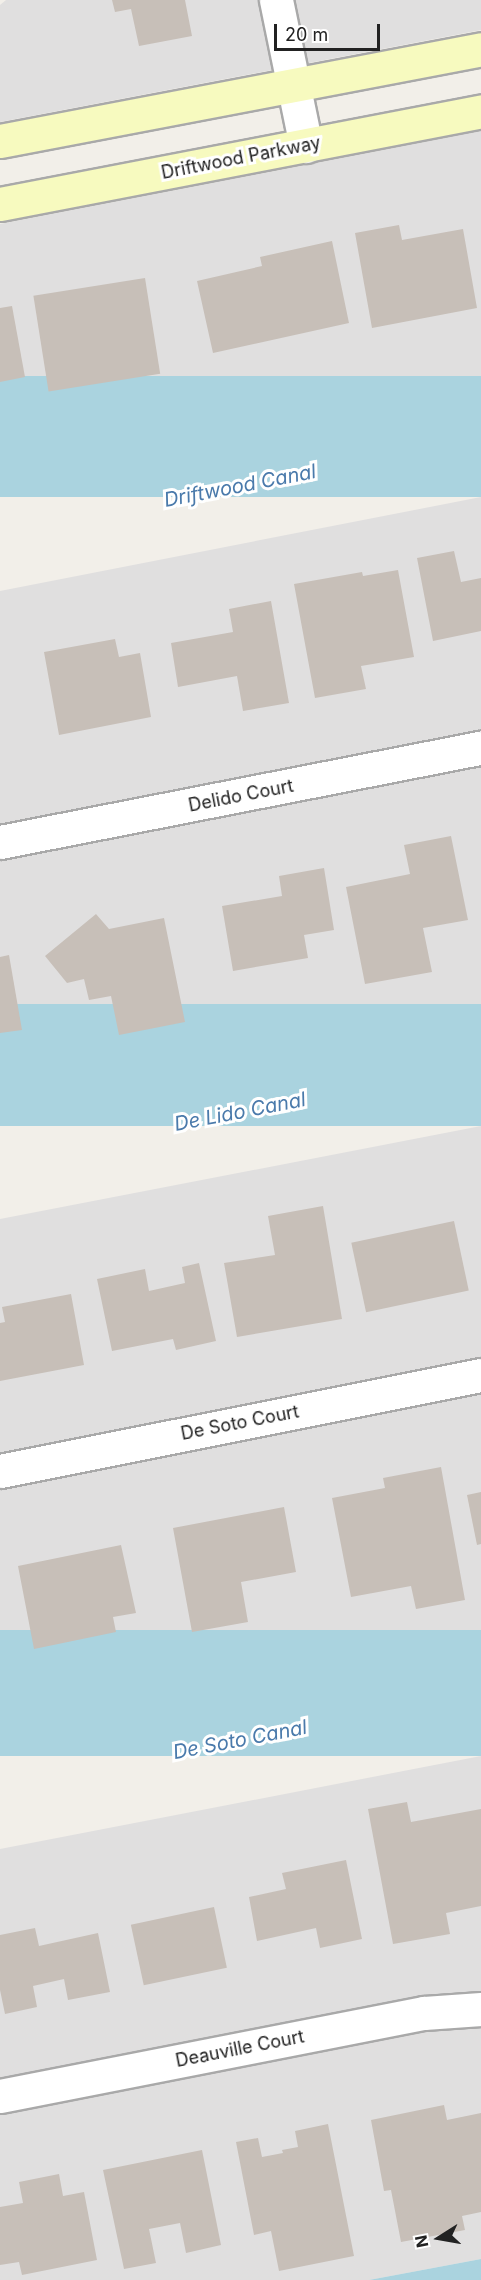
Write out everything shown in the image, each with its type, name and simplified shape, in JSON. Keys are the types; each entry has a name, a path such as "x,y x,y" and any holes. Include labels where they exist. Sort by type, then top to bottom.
{"street":[{"path":"276,0 306,146"},
{"path":"0,141 481,49"},
{"name":"Driftwood Parkway","path":"0,204 481,111"},
{"name":"Delido Court","path":"0,842 481,748"},
{"name":"De Soto Court","path":"0,1472 481,1375"},
{"name":"Deauville Court","path":"0,2096 424,2013 481,2009"}],"shaded area":[{"path":"6,0 481,0 481,30 0,122 0,5"},
{"path":"481,131 481,376 0,471 0,224"},
{"path":"481,497 481,1004 0,1095 0,591"},
{"path":"481,1126 481,1630 0,1723 0,1219"},
{"path":"481,1756 481,2259 369,2280 0,2280 0,1849"}],"water":[{"name":"Driftwood Canal","path":"0,376 481,376 481,497 0,497"},
{"name":"De Lido Canal","path":"0,1004 481,1004 481,1126 0,1126"},
{"name":"De Soto Canal","path":"0,1630 481,1630 481,1756 0,1756"},
{"path":"481,2259 481,2280 369,2280"}],"building":[{"path":"112,0 185,0 192,36 139,46 131,9 115,12"},
{"path":"399,225 402,240 463,229 477,308 372,328 355,233"},
{"path":"332,241 349,323 213,353 197,281 262,266 260,257"},
{"path":"145,278 160,374 49,391 33,296"},
{"path":"12,306 25,377 0,382 0,308"},
{"path":"454,551 461,582 481,578 481,631 433,641 417,558"},
{"path":"398,570 414,657 361,666 366,689 315,698 294,584 362,572 363,576"},
{"path":"271,601 289,703 243,711 237,676 178,687 171,643 233,632 229,609"},
{"path":"115,639 119,657 140,653 151,717 59,735 44,652"},
{"path":"451,836 468,920 423,928 432,972 365,984 346,887 410,874 404,845"},
{"path":"324,868 334,930 304,935 308,958 233,971 222,906 282,896 279,876"},
{"path":"96,914 109,929 164,918 185,1022 119,1035 111,996 89,1000 84,979 67,983 45,956"},
{"path":"9,955 22,1030 0,1033 0,957"},
{"path":"323,1206 342,1319 237,1337 224,1263 275,1255 268,1216"},
{"path":"454,1221 469,1290 366,1312 351,1243"},
{"path":"199,1263 216,1341 176,1350 173,1339 112,1351 97,1279 145,1269 149,1291 185,1283 182,1267"},
{"path":"71,1294 84,1365 0,1381 0,1323 5,1322 2,1307"},
{"path":"441,1467 465,1600 416,1609 411,1586 351,1597 332,1498 385,1488 383,1478"},
{"path":"481,1492 481,1544 477,1545 467,1495"},
{"path":"284,1507 296,1572 241,1582 248,1622 192,1632 173,1528"},
{"path":"121,1545 136,1613 113,1617 116,1632 34,1649 18,1566"},
{"path":"407,1802 411,1822 481,1809 481,1906 446,1913 450,1934 393,1944 368,1809"},
{"path":"346,1860 362,1939 320,1948 316,1928 257,1941 249,1897 286,1889 282,1873"},
{"path":"214,1907 227,1968 144,1985 131,1925"},
{"path":"35,1928 39,1946 98,1933 110,1992 68,2000 64,1979 33,1986 37,2007 5,2014 0,1990 0,1935"},
{"path":"444,2105 447,2120 481,2113 481,2212 462,2216 465,2230 401,2242 391,2190 384,2191 371,2120"},
{"path":"328,2124 354,2256 279,2271 271,2231 254,2235 236,2142 258,2138 262,2157 283,2153 282,2150 298,2147 295,2131"},
{"path":"202,2150 221,2245 186,2253 180,2223 149,2229 156,2263 124,2269 103,2170"},
{"path":"59,2174 63,2196 84,2192 97,2260 22,2275 19,2262 0,2265 0,2207 23,2203 19,2182"}]}
